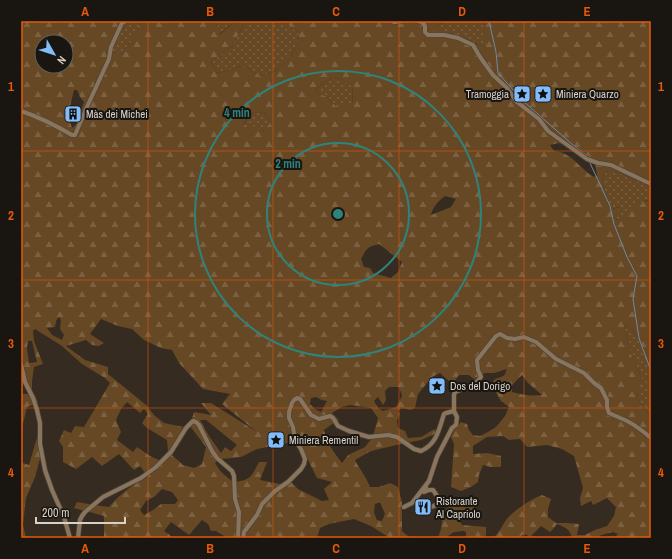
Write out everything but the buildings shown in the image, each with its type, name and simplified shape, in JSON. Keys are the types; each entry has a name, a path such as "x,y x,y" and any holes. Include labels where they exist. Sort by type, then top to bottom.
{"street":[{"path":"21,111 38,117 72,135 75,135 109,59 111,48 124,21"},
{"path":"392,21 402,21"},
{"path":"418,21 422,22 425,26 425,32 428,35 444,35 458,38 473,45 493,75 506,87 517,102 539,119 548,131 587,159 598,164 611,165 651,184"},
{"path":"431,507 438,503 439,500 437,495 433,490 424,492 437,457 452,428 456,425 457,417 454,411 455,392 472,386 478,382 481,377 476,360 496,336 500,334 507,338 524,338 536,342 556,359 584,373 601,388 607,400 609,413 626,420 651,438"},
{"path":"21,364 25,382 33,398 40,423 40,444 45,470 64,517 70,538"},
{"path":"243,538 244,532 257,515 262,504 275,491 288,482 304,464 301,449 295,440 293,427 289,418 289,412 294,400 297,398 300,399 314,417 319,419 330,416 338,426 369,437 397,437 414,449 421,451 429,446 435,438 444,414 454,411"},
{"path":"78,538 80,520 85,512 103,497 141,478 156,467 171,452 186,428 193,421 199,425 212,451 234,476 234,492 239,512 238,538"},
{"path":"404,507 412,503 429,481"}],"green space":[{"path":"21,21 126,21 112,51 120,55 139,32 139,26 145,21 217,21 219,35 235,21 241,21 243,26 232,46 211,62 217,73 231,70 243,65 260,76 274,72 290,58 298,42 299,33 283,21 445,21 438,25 442,32 456,34 486,47 483,21 651,21 651,187 615,171 608,171 604,174 602,182 607,196 608,205 612,209 621,207 613,217 618,220 624,218 626,213 635,205 651,200 651,364 639,338 630,327 624,325 631,354 642,379 640,390 637,394 641,406 651,416 651,437 627,420 609,413 607,400 601,388 584,372 557,359 537,341 524,337 507,338 500,333 496,335 476,360 480,376 474,379 469,375 459,375 454,382 450,382 440,373 432,377 418,394 415,408 410,410 402,408 398,411 400,414 397,421 398,428 405,431 408,438 421,437 433,430 439,429 437,433 421,440 406,443 390,435 373,436 378,418 371,408 350,405 342,407 332,413 339,420 336,422 330,417 326,416 319,418 314,416 298,398 291,404 288,416 292,427 293,442 257,449 241,457 220,460 213,451 196,421 193,420 191,422 194,412 211,415 201,403 211,403 257,432 222,404 230,394 203,389 179,363 172,350 161,348 144,340 132,329 118,326 101,319 90,334 104,343 99,346 92,345 86,340 66,346 85,360 108,367 108,374 146,405 155,416 164,423 183,427 169,454 158,464 146,474 140,466 134,470 119,454 102,466 92,457 76,469 63,462 63,447 59,441 64,430 71,433 75,426 84,427 110,383 105,378 82,364 62,346 35,329 33,331 34,341 43,364 34,367 32,390 38,402 36,403 26,382 21,362 23,361 21,349","holes":["332,78 341,79 353,86 352,107 344,104 336,106 327,97 318,93 315,89","74,90 77,90 84,102 76,125 72,128 68,115","257,112 264,113 271,122 262,132 254,126 249,130 244,124 248,116","559,143 594,159 597,175 594,177 567,155 554,151 550,145","445,196 456,199 451,207 431,215 438,202","379,244 402,262 398,272 391,278 373,273 370,268 364,267 361,259 366,250","59,317 61,320 60,329 64,335 62,340 52,335 47,328 55,327 56,321","28,341 32,341 37,362 29,363 27,348","389,387 399,387 402,396 396,407 383,411 378,408 374,401 378,397 383,405 386,400 385,391","316,397 327,401 321,412 310,404 311,398","127,402 140,413 144,409 148,414 142,423 147,428 167,440 168,451 161,461 150,456 137,447 133,452 117,440 121,432 116,420 121,409","200,420 206,420 237,445 231,451 225,447 221,453"]},
{"path":"126,21 145,21 139,26 139,32 120,55 112,51"},
{"path":"217,21 235,21 218,35"},
{"path":"241,21 283,21 299,33 298,42 290,58 274,72 260,76 243,65 231,70 217,73 211,62 232,46 243,26"},
{"path":"445,21 483,21 487,47 455,34 441,32 438,25"},
{"path":"332,78 341,79 353,86 352,107 336,106 327,97 318,93 315,89"},
{"path":"257,112 264,113 271,122 262,132 249,130 244,125 248,116"},
{"path":"608,171 615,171 651,187 651,200 644,201 627,212 624,219 619,220 613,217 620,207 612,209 608,205 607,196 602,182 604,174"},
{"path":"624,325 630,327 639,338 651,364 651,416 641,406 637,394 642,379 631,354"},
{"path":"500,334 507,339 524,338 536,342 600,388 604,395 608,413 626,420 651,439 651,538 614,538 618,534 613,532 596,538 572,538 567,529 557,524 550,532 541,526 530,537 525,534 517,538 493,538 514,512 528,502 542,495 551,499 548,509 548,517 556,523 579,524 577,535 585,535 607,526 614,516 616,507 607,498 593,505 591,501 581,506 580,498 583,488 574,456 562,449 547,445 527,447 520,439 509,440 503,436 487,437 473,446 473,454 487,453 501,456 501,467 483,465 478,482 471,487 461,491 451,487 454,444 451,437 455,428 461,422 467,424 473,435 480,436 496,427 505,416 509,407 501,401 491,384 495,379 504,376 507,369 494,373 485,373 481,376 477,360","holes":["522,375 528,383 542,395 527,395 512,392 512,385"]},
{"path":"22,394 30,394 35,404 27,407 21,432 21,397"},
{"path":"297,399 314,417 330,417 335,422 324,430 329,444 342,463 348,455 365,447 372,438 392,436 405,443 369,452 355,460 370,487 379,487 390,483 398,487 402,502 402,531 410,538 390,538 371,526 354,519 329,524 320,528 317,538 244,538 245,532 263,504 290,481 298,489 322,501 329,500 324,489 332,482 317,478 300,444 298,444 289,418 293,403","holes":["380,502 385,514 382,521 377,520 374,513 375,504"]},
{"path":"196,422 219,460 215,463 221,472 233,482 238,512 237,538 225,538 216,531 211,531 208,524 202,520 189,535 171,522 164,531 170,535 171,538 104,538 104,516 86,511 95,505 109,507 127,490 148,477 147,475 177,444 172,455 183,465 194,468 202,464 206,447 190,426","holes":["162,489 172,492 178,500 175,504 161,504 144,515 140,510 146,501 154,497"]},
{"path":"39,433 41,455 35,477 26,498 23,525 26,538 21,538 21,468 23,463 29,465"},
{"path":"259,462 267,462 260,480 280,484 288,479 289,480 268,497 244,531 243,538 238,538 239,522 235,482 245,480 251,476"},
{"path":"77,502 94,505 85,511 74,508"},
{"path":"473,502 474,510 460,522 462,525 486,527 486,538 466,538 466,532 463,531 454,532 445,538 438,538 444,510 456,503"}],"waterway":[{"path":"489,21 496,52 498,73 523,101 588,158"},
{"path":"590,163 610,206 614,224 627,257 637,276 633,299 639,338 651,371"}],"place":[{"name":"Tramoggia","path":"522,94"},
{"name":"Miniera Quarzo","path":"543,94"},
{"name":"Màs dei Michei","path":"73,114"},
{"name":"Dos del Dorigo","path":"437,386"},
{"name":"Miniera Rementil","path":"276,440"},
{"name":"Ristorante Al Capriolo","path":"423,507"}]}
